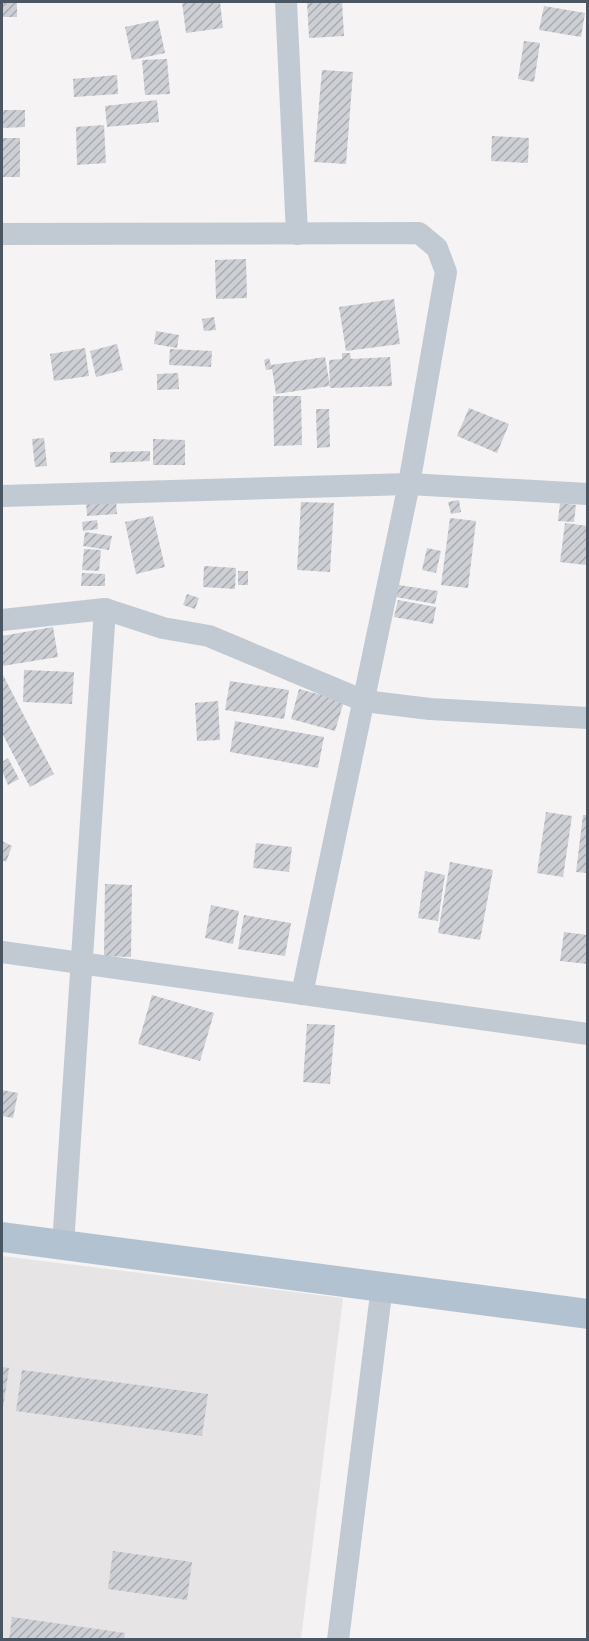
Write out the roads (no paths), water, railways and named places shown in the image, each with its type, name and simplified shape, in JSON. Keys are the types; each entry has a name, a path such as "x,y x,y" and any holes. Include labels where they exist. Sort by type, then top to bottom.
{"main road":[{"path":"2,1237 588,1314"}],"street":[{"path":"286,2 297,234"},
{"path":"2,234 297,234 388,231 419,232 437,248 446,272 409,484 302,994"},
{"path":"2,496 409,484 588,494"},
{"path":"63,1245 84,963 105,609"},
{"path":"2,620 105,609 164,628 209,636 364,701 430,710 588,718"},
{"path":"2,952 588,1034"},
{"path":"338,1640 382,1286"}]}
